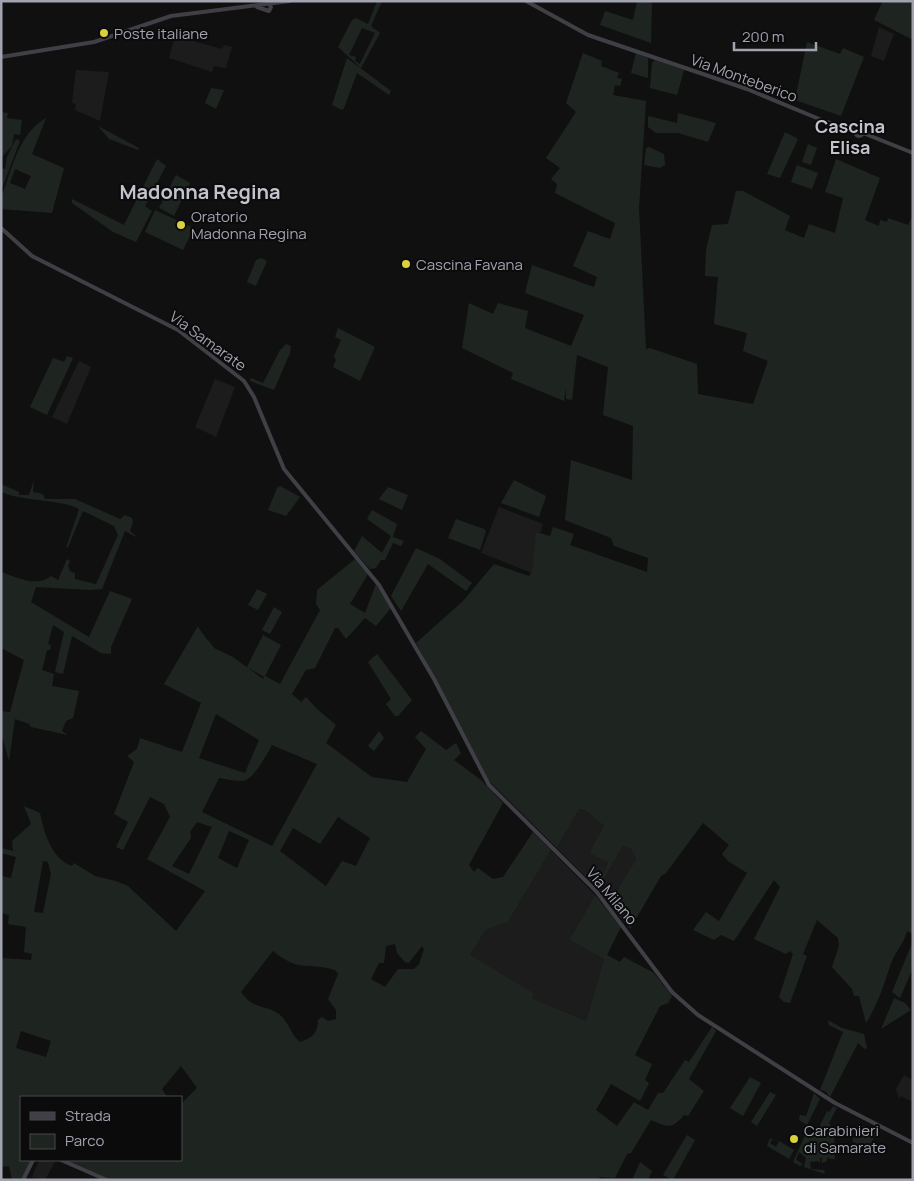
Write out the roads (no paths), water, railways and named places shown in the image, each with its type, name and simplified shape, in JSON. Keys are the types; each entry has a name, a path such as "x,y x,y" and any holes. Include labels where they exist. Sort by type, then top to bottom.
{"street":[{"path":"1,57 91,42 171,16 290,1"},
{"name":"Via Monteberico","path":"526,1 578,30 747,89 824,121 855,131 861,128 863,133 913,153"},
{"path":"255,6 269,11 268,5"},
{"name":"Via Samarate","path":"1,228 31,256 178,330 245,382 255,400 274,451 289,477 377,581"},
{"name":"Via Milano","path":"377,581 434,679 489,786 600,896 669,989 685,1006 835,1103 913,1143"},
{"path":"23,1180 32,1161"},
{"path":"63,1161 107,1180"}],"place":[{"name":"Poste italiane","path":"104,33"},
{"name":"Oratorio Madonna Regina","path":"181,225"},
{"name":"Cascina Favana","path":"406,264"},
{"name":"Carabinieri di Samarate","path":"794,1139"}],"district":[{"name":"Cascina Elisa","path":"850,136"},
{"name":"Madonna Regina","path":"200,191"}]}
